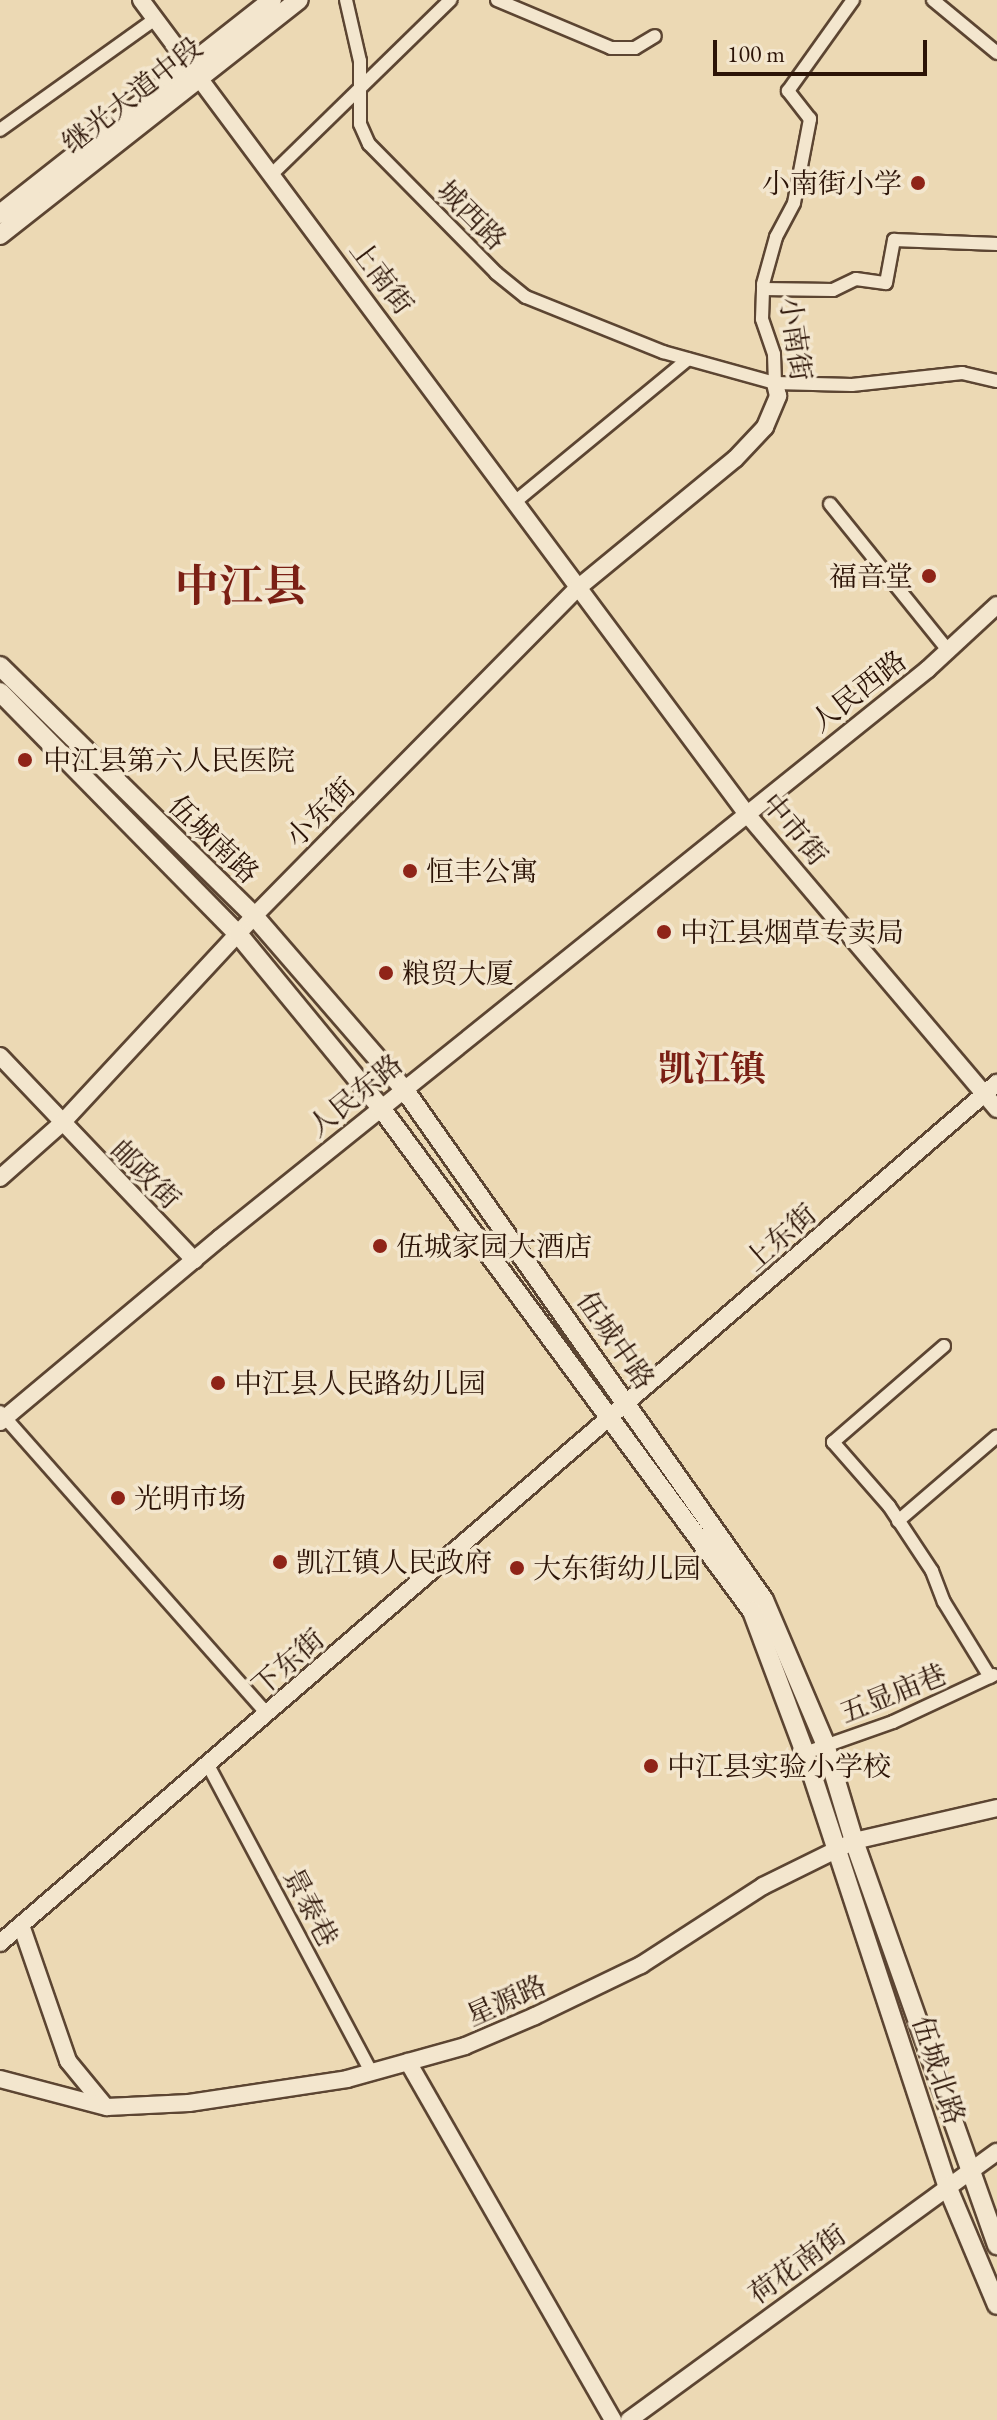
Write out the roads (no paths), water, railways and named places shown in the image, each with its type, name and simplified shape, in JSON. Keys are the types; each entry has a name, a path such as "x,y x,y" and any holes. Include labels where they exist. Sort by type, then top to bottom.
{"main road":[{"name":"继光大道中段","path":"0,235 272,0"},
{"name":"继光大道中段","path":"0,214 193,71 299,0"},
{"name":"伍城南路","path":"0,666 254,916"},
{"name":"伍城南路","path":"0,692 238,934"},
{"name":"伍城中路","path":"254,916 404,1089 764,1600 825,1746 846,1845"},
{"name":"伍城中路","path":"238,934 381,1108 752,1611 805,1753 846,1845"},
{"name":"伍城北路","path":"846,1845 997,2245"},
{"name":"伍城北路","path":"846,1845 947,2186 997,2305"}],"street":[{"name":"上南街","path":"141,0 579,587"},
{"name":"城西路","path":"346,0 360,61 360,124 369,144 496,273 547,306 688,359 775,383 852,385 962,373 997,381"},
{"path":"273,173 450,0"},
{"path":"497,0 611,48 635,48 655,36"},
{"name":"小南街","path":"579,587 735,459 765,427 778,396 774,354 762,319 763,289 776,237 794,203 810,119 788,91 853,0"},
{"path":"933,0 997,53"},
{"path":"0,130 155,19"},
{"path":"763,289 833,290 856,279 886,283 894,240 997,244"},
{"path":"516,501 688,359"},
{"path":"830,504 948,650"},
{"name":"中市街","path":"579,587 746,813 991,1088 997,1109"},
{"name":"小东街","path":"0,1178 61,1124 254,916 579,587"},
{"name":"人民西路","path":"746,813 948,650 997,605"},
{"name":"人民东路","path":"2,1417 746,813"},
{"name":"邮政街","path":"0,1056 61,1124 194,1260"},
{"name":"上东街","path":"610,1419 991,1088"},
{"path":"944,1346 833,1442 898,1521 993,1675"},
{"path":"2,1417 267,1714"},
{"name":"下东街","path":"0,1943 610,1419"},
{"path":"898,1521 997,1436"},
{"name":"五显庙巷","path":"805,1753 893,1722 993,1675"},
{"name":"景泰巷","path":"208,1765 371,2072"},
{"name":"星源路","path":"0,2079 107,2107 189,2103 371,2072 408,2062 465,2046 641,1965 763,1886 846,1845 997,1808"},
{"path":"21,1925 68,2061 107,2107"},
{"path":"408,2062 613,2420"},
{"name":"荷花南街","path":"629,2420 968,2170 997,2152"}],"place":[{"name":"小南街小学","path":"918,183"},
{"name":"福音堂","path":"929,576"},
{"name":"中江县第六人民医院","path":"25,760"},
{"name":"恒丰公寓","path":"410,871"},
{"name":"中江县烟草专卖局","path":"664,932"},
{"name":"粮贸大厦","path":"386,973"},
{"name":"伍城家园大酒店","path":"380,1246"},
{"name":"中江县人民路幼儿园","path":"218,1383"},
{"name":"光明市场","path":"118,1498"},
{"name":"凯江镇人民政府","path":"280,1562"},
{"name":"大东街幼儿园","path":"517,1568"},
{"name":"中江县实验小学校","path":"651,1766"}],"district":[{"name":"中江县","path":"241,586"},
{"name":"凯江镇","path":"712,1069"}]}
